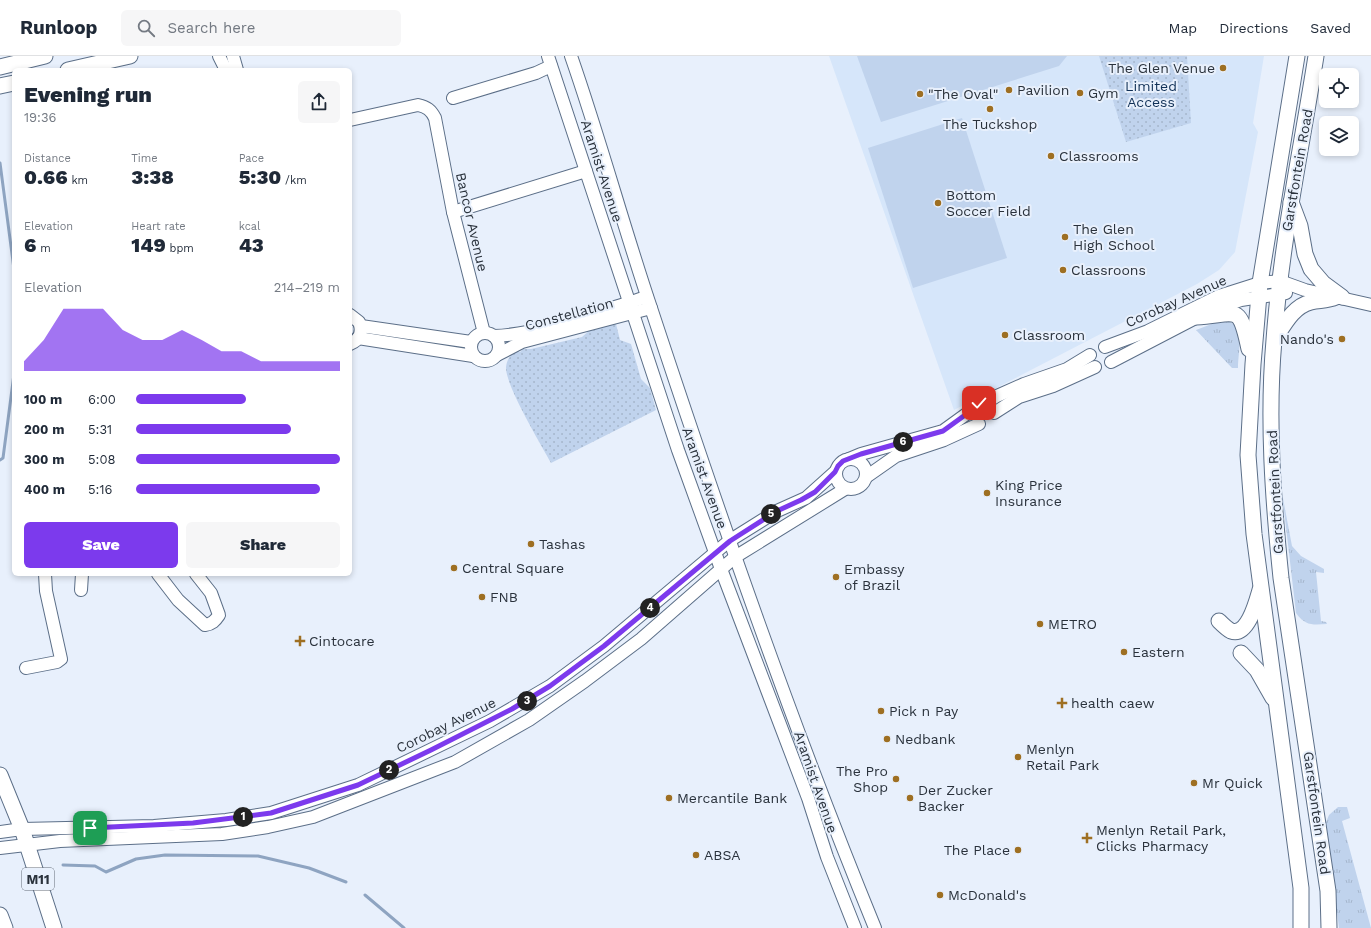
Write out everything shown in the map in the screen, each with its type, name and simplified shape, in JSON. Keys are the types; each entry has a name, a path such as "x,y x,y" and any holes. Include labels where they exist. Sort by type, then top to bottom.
{"main road":[{"path":"0,67 46,56"},
{"path":"77,68 130,56"},
{"name":"Garstfontein Road","path":"1297,56 1259,290 1248,455 1254,534 1301,888 1301,928"},
{"name":"Garstfontein Road","path":"1316,56 1290,202 1279,287 1274,340 1271,408 1276,527 1289,641 1309,758 1328,891 1329,928"},
{"path":"0,86 12,83"},
{"path":"1290,202 1300,226 1305,254 1311,269 1323,283 1339,297"},
{"path":"1274,340 1288,317 1300,306 1313,301 1326,301 1339,297"},
{"path":"1196,317 1226,313 1238,316 1244,326 1253,364"},
{"path":"1219,621 1230,630 1235,631 1241,629 1250,619 1261,586"},
{"path":"1241,653 1257,670 1277,706"},
{"name":"M11","path":"0,775 22,829 54,928"},
{"path":"0,915 5,928"}],"street":[{"path":"219,56 225,68"},
{"path":"234,56 237,68"},
{"name":"Aramist Avenue","path":"571,56 649,303 735,557 838,838 875,928"},
{"path":"453,98 536,73 550,61"},
{"name":"Aramist Avenue","path":"550,61 678,450 721,569 805,790 827,857 855,928"},
{"name":"Bancor Avenue","path":"352,120 418,105 430,110 435,118 453,212 489,334"},
{"path":"453,212 586,171"},
{"name":"Corobay Avenue","path":"0,832 22,829 154,826 226,820 271,813 358,785 490,721 550,686 604,646 730,541 777,511 806,498 835,472 843,461 861,454 943,431 972,410 979,403 986,403 1012,389 1066,370 1090,355 1094,348 1105,347 1148,331 1219,296 1279,287 1306,290 1371,305"},
{"name":"Corobay Avenue","path":"0,848 243,831 313,817 402,784 466,757 528,720 641,639 735,557 845,489 852,490 859,488 864,483 866,477 896,456 944,440 979,424 988,423 993,419 994,414 1019,397 1053,386 1095,367 1106,368 1111,362 1196,317 1259,290"},
{"name":"Constellation","path":"489,334 539,329 649,303"},
{"name":"Constellation","path":"497,355 522,342 631,307"},
{"path":"352,315 361,326 471,342"},
{"path":"361,326 354,341 473,356 480,361 485,362 490,361 497,355 499,346 489,334 476,336 471,342 471,351 473,356"},
{"path":"1105,347 1110,352 1111,362"},
{"path":"1090,355 1090,362 1095,367"},
{"path":"986,403 992,407 994,414"},
{"path":"972,410 973,419 979,424"},
{"path":"849,459 856,460 862,464 866,470 866,477"},
{"path":"835,472 836,479 845,489"},
{"path":"26,668 57,662 61,659 46,591 45,576"},
{"path":"81,590 82,576"},
{"path":"159,576 168,588 205,625 210,624 215,621 219,615 211,593 198,576"}],"shaded area":[{"name":"The Glen High School","path":"829,56 1264,56 1253,123 1258,132 1235,252 1219,270 1197,284 954,410"}],"green space":[{"name":"\"The Oval\"","path":"857,56 1067,56 1059,66 881,122"},
{"name":"Limited Access","path":"1099,56 1187,56 1191,123 1126,142"},
{"name":"Bottom Soccer Field","path":"962,118 1007,258 913,288 868,148"},
{"path":"1222,320 1230,322 1238,331 1240,345 1238,368 1232,368 1196,330"},
{"path":"616,324 620,340 631,344 641,379 650,388 656,410 551,463 524,415 511,387 507,376 506,367 508,360 515,351 520,352 523,349 531,349 582,337 591,329"},
{"path":"1282,493 1292,546 1301,556 1324,569 1324,573 1316,572 1321,621 1326,622 1327,624 1310,624 1299,617 1296,613"},
{"path":"1338,807 1347,807 1350,818 1342,821 1371,928 1339,928 1326,822 1329,815"}],"waterway":[{"path":"0,163 12,254"},
{"path":"0,460 3,458 12,389"},
{"path":"63,865 95,866 106,872 136,859 165,855 258,856 309,868 346,882"},
{"path":"365,895 404,928"}],"place":[{"name":"The Glen Venue","path":"1223,68"},
{"name":"Pavilion","path":"1009,90"},
{"name":"Gym","path":"1080,93"},
{"name":"\"The Oval\"","path":"920,94"},
{"name":"The Tuckshop","path":"990,109"},
{"name":"Classrooms","path":"1051,156"},
{"name":"Bottom Soccer Field","path":"938,203"},
{"name":"The Glen High School","path":"1065,237"},
{"name":"Classroons","path":"1063,270"},
{"name":"Classroom","path":"1005,335"},
{"name":"Nando's","path":"1342,339"},
{"name":"King Price Insurance","path":"987,493"},
{"name":"Tashas","path":"531,544"},
{"name":"Central Square","path":"454,568"},
{"name":"Embassy of Brazil","path":"836,577"},
{"name":"FNB","path":"482,597"},
{"name":"METRO","path":"1040,624"},
{"name":"Cintocare","path":"300,641"},
{"name":"Eastern","path":"1124,652"},
{"name":"health caew","path":"1062,703"},
{"name":"Pick n Pay","path":"881,711"},
{"name":"Nedbank","path":"887,739"},
{"name":"Menlyn Retail Park","path":"1018,757"},
{"name":"The Pro Shop","path":"896,779"},
{"name":"Mr Quick","path":"1194,783"},
{"name":"Mercantile Bank","path":"669,798"},
{"name":"Der Zucker Backer","path":"910,798"},
{"name":"Menlyn Retail Park, Clicks Pharmacy","path":"1087,838"},
{"name":"The Place","path":"1018,850"},
{"name":"ABSA","path":"696,855"},
{"name":"McDonald's","path":"940,895"}],"route":[{"path":"90,828 193,823 226,820 271,813 338,793 358,785 490,721 524,703 550,686 604,646 730,541 751,526 777,511 806,498 815,492 835,472 843,461 857,455 943,431 954,424 979,403"}]}
